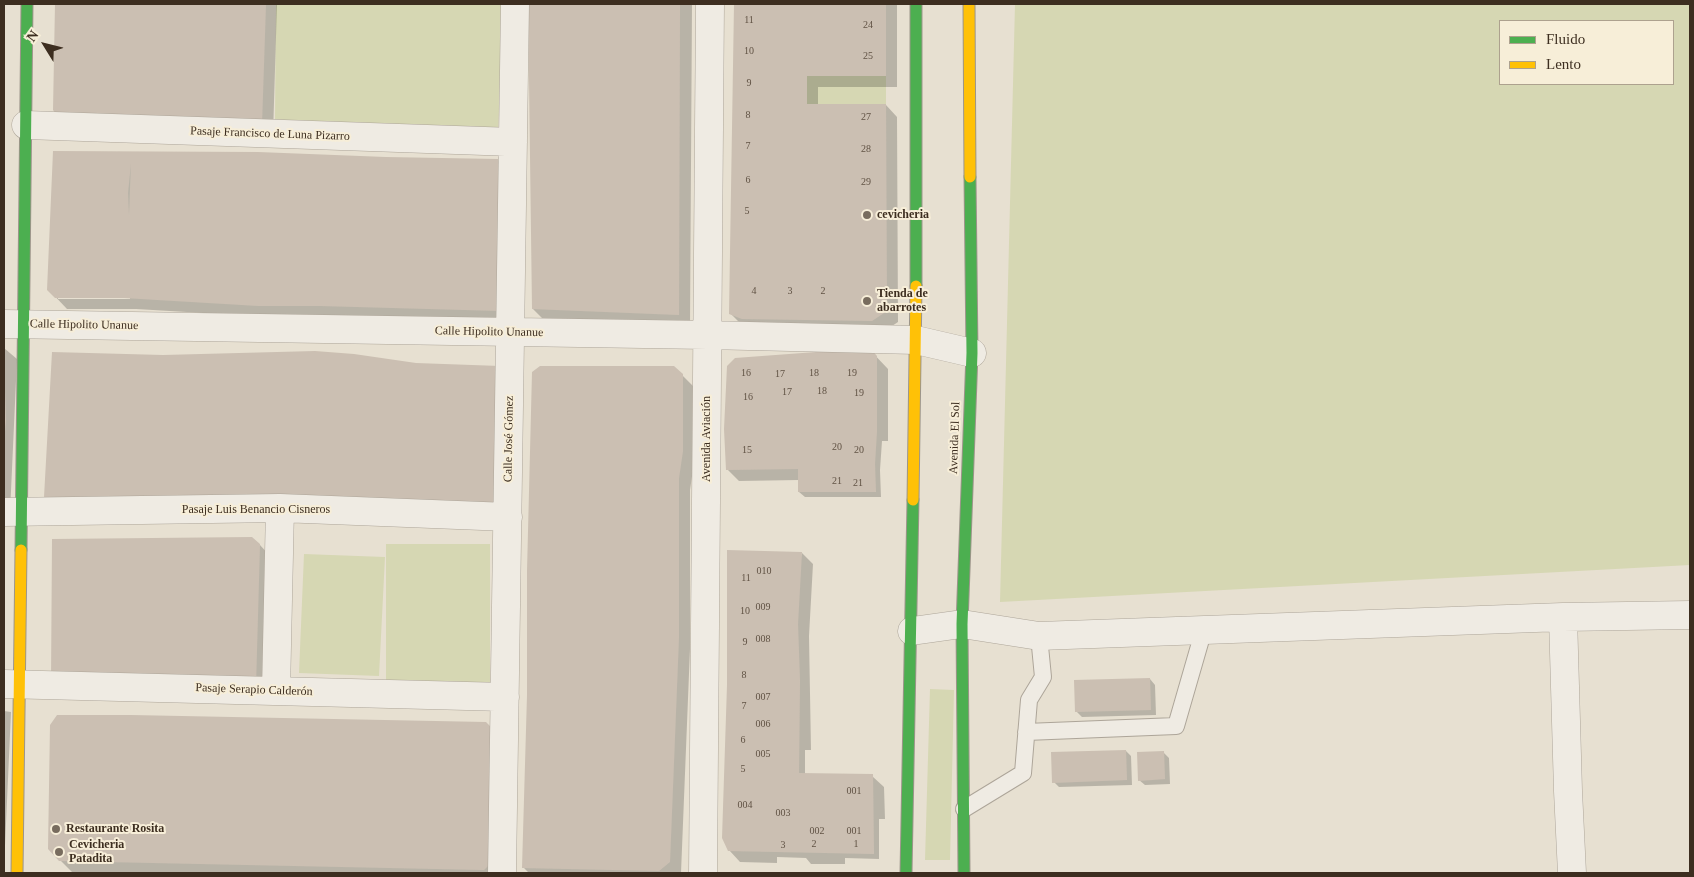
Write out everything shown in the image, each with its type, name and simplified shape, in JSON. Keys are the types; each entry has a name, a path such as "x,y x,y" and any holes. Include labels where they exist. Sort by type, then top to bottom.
{"main road":[{"path":"17,873 12,684 14,324 26,125 27,4"},
{"path":"906,873 916,340 916,4"},
{"name":"Avenida El Sol","path":"964,873 962,624 972,353 968,4"}],"street":[{"name":"Calle José Gómez","path":"502,873 515,4"},
{"name":"Avenida Aviación","path":"703,873 710,4"},
{"name":"Pasaje Francisco de Luna Pizarro","path":"26,125 513,142"},
{"name":"Calle Hipolito Unanue","path":"14,324 916,340 972,353"},
{"name":"Pasaje Luis Benancio Cisneros","path":"13,512 280,508 508,517"},
{"path":"276,691 280,508"},
{"path":"912,630 962,624 1039,636 1563,617 1690,615"},
{"path":"1563,617 1572,873"},
{"name":"Pasaje Serapio Calderón","path":"12,684 505,697"}],"lane":[{"path":"1026,732 1176,726 1204,629"},
{"path":"964,809 1023,773 1029,700 1043,677 1039,636"}],"green space":[{"path":"276,4 504,4 498,131 275,121"},
{"path":"1015,4 1690,4 1690,565 1000,602"},
{"path":"807,76 886,76 886,104 807,104"},
{"path":"386,544 490,544 490,684 386,684"},
{"path":"304,554 385,557 379,676 299,673"},
{"path":"930,689 954,690 950,860 925,860"}],"building":[{"path":"55,4 266,4 262,124 60,119 53,110"},
{"path":"528,4 680,4 679,315 532,309"},
{"path":"734,4 886,4 886,76 807,76 807,104 886,104 887,311 872,321 742,319 729,314"},
{"path":"53,151 258,152 498,159 503,199 501,311 259,306 124,298 55,298 47,290","holes":["131,163 129,216 128,193"]},
{"path":"870,348 877,356 876,492 798,492 798,469 726,470 724,429 727,366 735,358"},
{"path":"315,351 354,354 416,363 500,366 498,507 129,497 44,497 52,352 163,355"},
{"path":"540,366 674,366 683,374 683,451 679,478 679,637 670,862 659,871 522,868 527,695 527,571 532,372"},
{"path":"4,392 6,421 5,431"},
{"path":"252,537 260,544 256,685 51,681 52,539"},
{"path":"727,550 802,552 798,624 800,681 799,773 873,774 874,854 728,851 722,838 727,685"},
{"path":"1150,678 1151,710 1075,712 1074,680"},
{"path":"57,715 486,722 493,729 493,861 484,870 59,861 48,849 50,725"},
{"path":"1126,750 1127,780 1052,783 1051,752"},
{"path":"1164,751 1165,779 1138,781 1137,752"}],"traffic: fast":[{"path":"21,550 27,4"},
{"path":"916,4 916,286"},
{"path":"964,873 962,624 972,353 970,177"},
{"path":"906,873 913,500"}],"traffic: slow":[{"path":"969,4 970,177"},
{"path":"913,500 916,286"},
{"path":"17,873 21,550"}],"place":[{"name":"cevicheria","path":"867,215"},
{"name":"Tienda de abarrotes","path":"867,301"},
{"name":"Restaurante Rosita","path":"56,829"},
{"name":"Cevicheria Patadita","path":"59,852"}]}
